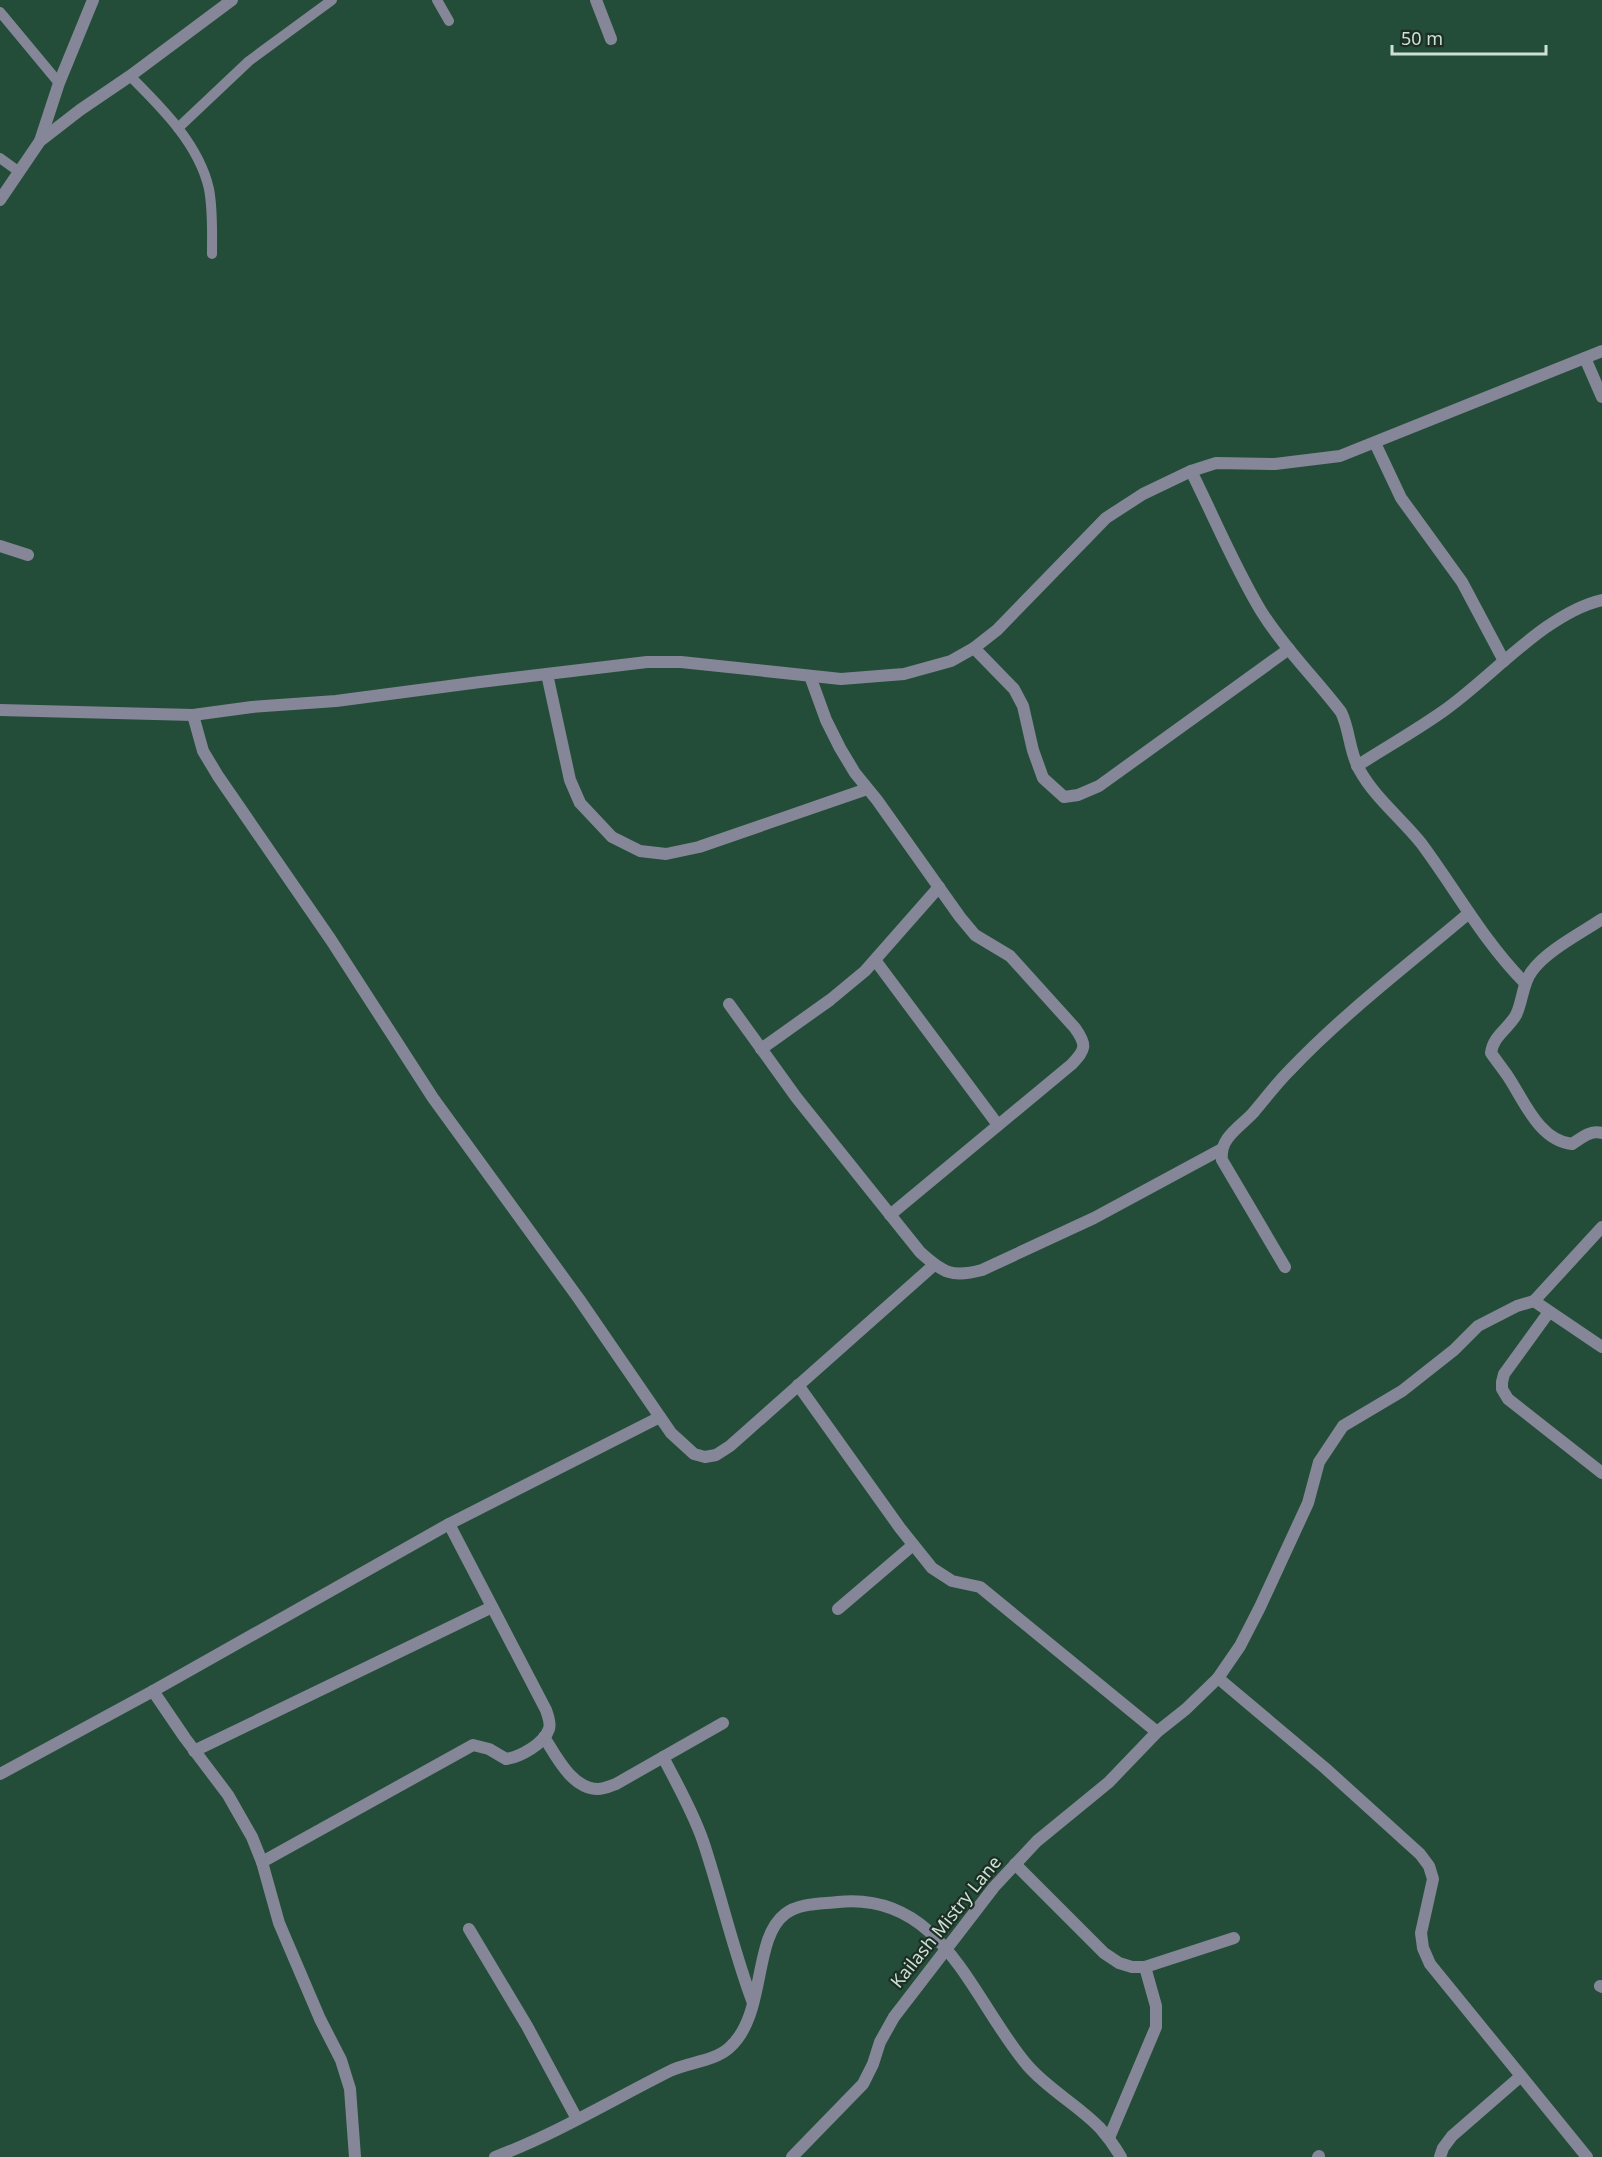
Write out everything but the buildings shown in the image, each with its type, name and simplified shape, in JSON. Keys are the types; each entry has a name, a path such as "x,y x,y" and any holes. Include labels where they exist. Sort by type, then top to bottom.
{"street":[{"path":"40,141 59,83 93,0"},
{"path":"0,200 40,141 232,0"},
{"path":"596,0 611,39"},
{"path":"0,710 193,715 252,707 336,701 647,662 670,662 841,678 904,674 951,661 974,648 997,630 1106,518 1143,494 1191,471 1216,463 1275,464 1340,456 1602,351"},
{"path":"1585,358 1602,397"},
{"path":"1375,443 1389,477 1401,498 1417,524 1462,582 1504,661"},
{"path":"1191,471 1262,612 1341,712 1347,723 1352,753 1365,780 1418,840 1497,952 1525,983"},
{"path":"0,546 27,555"},
{"path":"1357,766 1442,712 1504,661 1562,618 1584,606 1602,600"},
{"path":"974,648 1014,689 1023,706 1033,750 1043,778 1064,796 1078,795 1099,786 1289,649"},
{"path":"547,674 570,780 580,803 612,837 640,851 666,854 699,847 867,789"},
{"path":"810,676 826,720 840,748 939,887 975,935 1010,956 1082,1038 1084,1046 1081,1054 1072,1064 890,1215"},
{"path":"193,715 203,752 218,776 331,940 433,1098 579,1299 671,1433 694,1454 705,1457 716,1455 730,1446 934,1265"},
{"path":"761,1049 830,1000 865,971 939,887"},
{"path":"729,1004 796,1097 920,1252 934,1265 950,1273 963,1275 982,1270 1094,1218 1220,1150 1230,1135 1243,1124 1289,1070 1469,913"},
{"path":"1602,919 1532,971 1525,983 1517,1013 1492,1043 1491,1053 1507,1074 1523,1104 1546,1132 1562,1143 1572,1144 1588,1134 1602,1133"},
{"path":"875,960 998,1125"},
{"path":"1220,1150 1222,1160 1285,1267"},
{"path":"1602,1227 1534,1300 1602,1347"},
{"name":"Kailash Mistry Lane","path":"792,2157 863,2084 880,2042 894,2017 994,1887 1037,1841 1109,1782 1157,1732 1186,1709 1218,1678 1240,1646 1260,1607 1308,1503 1319,1462 1343,1426 1402,1391 1454,1350 1478,1326 1534,1300"},
{"path":"1549,1312 1504,1374 1502,1389 1508,1399 1602,1473"},
{"path":"798,1385 932,1568 941,1576 952,1581 980,1587 991,1595 1157,1732"},
{"path":"0,1774 153,1691 449,1524 660,1417"},
{"path":"262,1862 473,1745 481,1745 506,1759 515,1758 544,1737 549,1729 550,1721 546,1710 449,1524"},
{"path":"838,1609 913,1545"},
{"path":"194,1751 492,1607"},
{"path":"1218,1678 1325,1768 1420,1854 1429,1866 1433,1879 1421,1933 1423,1948 1430,1964 1587,2157"},
{"path":"153,1691 239,1812 252,1837 262,1862 279,1923 341,2060 350,2089 355,2157"},
{"path":"544,1737 567,1771 590,1788 601,1789 616,1784 723,1723"},
{"path":"663,1757 702,1839 735,1952 753,2004"},
{"path":"1015,1864 1104,1953 1119,1964 1145,1967 1234,1938"},
{"path":"495,2157 538,2139 672,2070 711,2058 728,2049 741,2034 749,2019 768,1939 776,1922 787,1912 808,1905 852,1901 871,1902 894,1908 917,1923 946,1947 1008,2041 1029,2067 1048,2086 1098,2126 1121,2157"},
{"path":"469,1929 527,2026 577,2118"},
{"path":"1109,2139 1156,2027 1156,2006 1145,1967"},
{"path":"1440,2157 1443,2148 1452,2136 1521,2076"}],"lane":[{"path":"178,128 249,61 332,0"},
{"path":"437,0 449,21"},
{"path":"0,12 59,83"},
{"path":"130,76 178,128 201,166 208,186 212,211 212,254"},
{"path":"0,158 18,171"}]}
